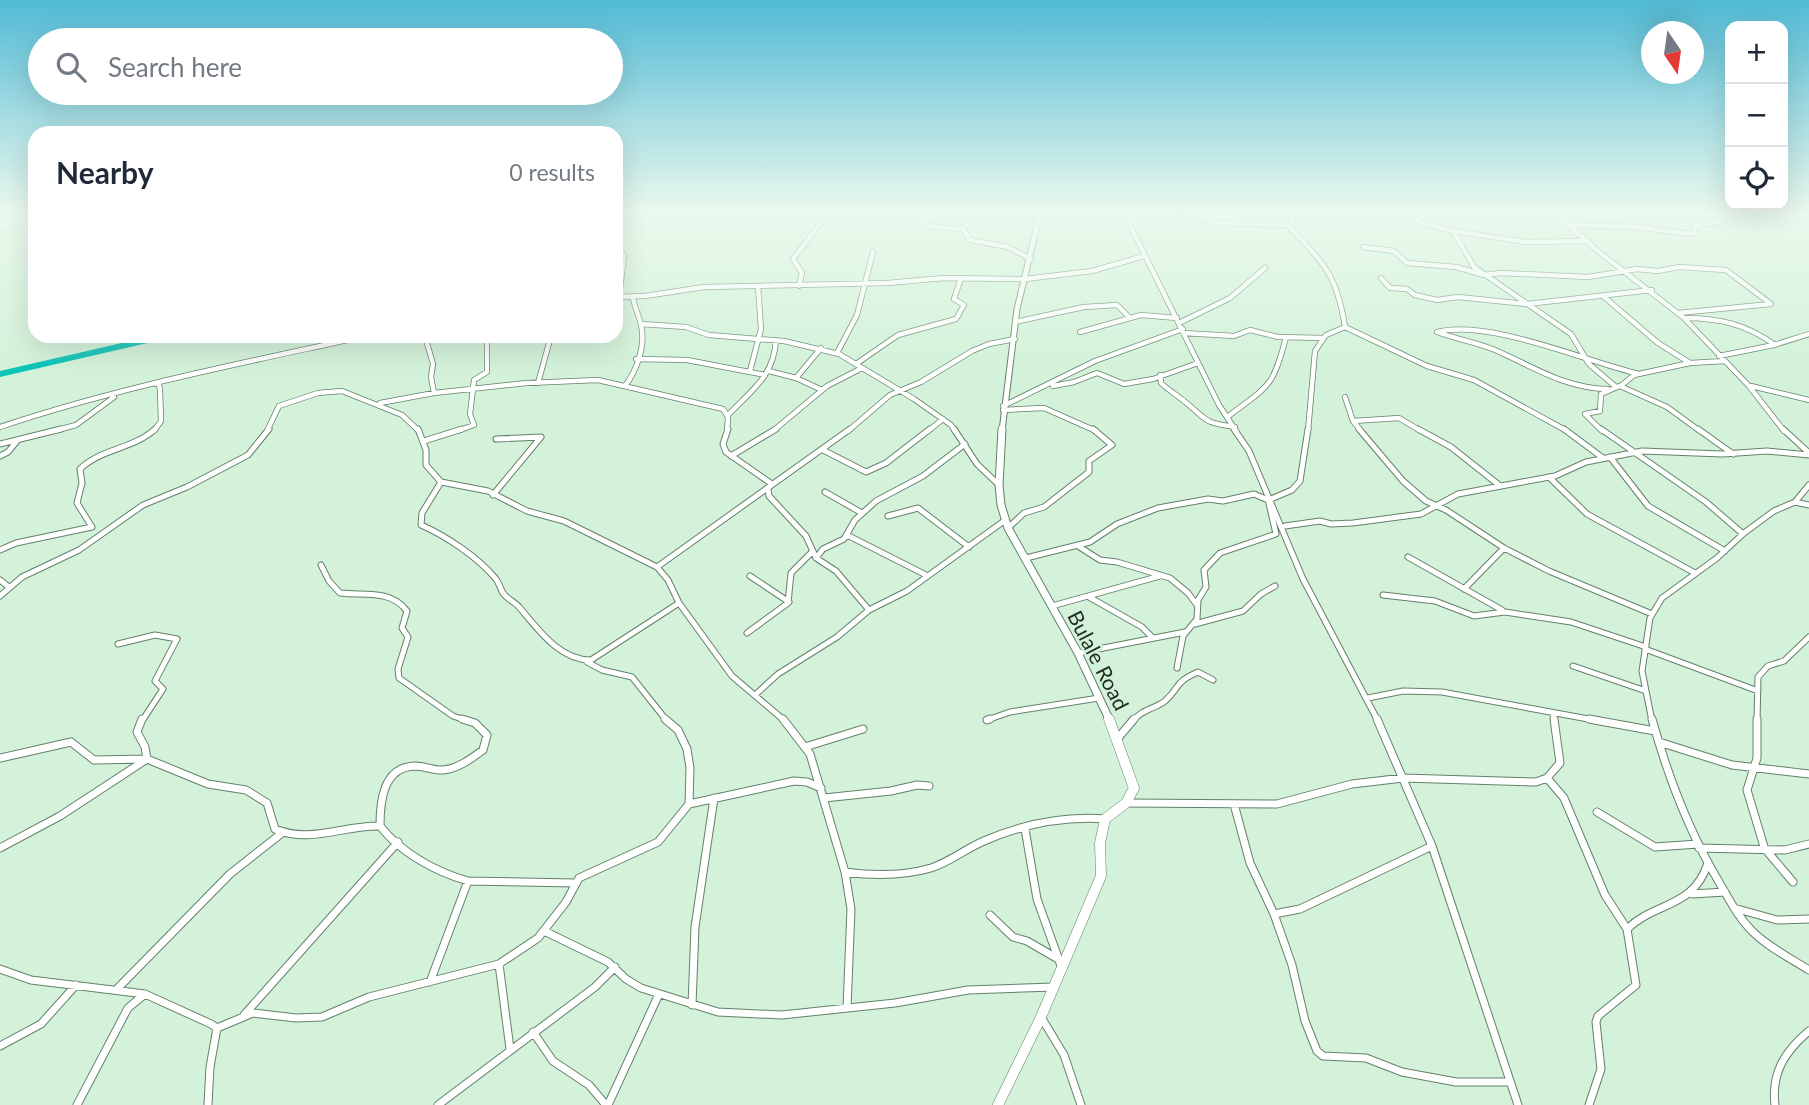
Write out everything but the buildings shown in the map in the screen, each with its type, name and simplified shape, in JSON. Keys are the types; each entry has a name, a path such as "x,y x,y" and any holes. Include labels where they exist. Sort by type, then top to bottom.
{"street":[{"path":"795,263 802,273 799,286"},
{"path":"837,353 855,318 870,263"},
{"name":"Bulale Road","path":"1030,263 1015,322 1015,339 1003,408 999,485 1006,525 1078,653 1118,738 1134,788 1126,803"},
{"path":"623,297 695,288 864,284 961,278 1025,279 1092,271 1121,263"},
{"path":"1147,263 1227,417 1250,451 1251,462 1303,579 1368,698 1404,778 1432,846 1518,1105"},
{"path":"1324,263 1341,299 1346,327"},
{"path":"1407,263 1456,267 1484,275 1502,273 1588,277 1679,267 1726,270 1770,304 1678,313"},
{"path":"1471,263 1484,275 1571,334 1587,360 1618,386 1667,407 1733,454"},
{"path":"1615,263 1684,318 1749,386 1786,433 1809,454"},
{"path":"1003,408 1095,361 1181,326 1230,298 1265,268"},
{"path":"856,364 898,335 956,319 964,305 954,299 961,278"},
{"path":"1381,278 1390,288 1407,289 1413,294 1437,300 1458,297 1527,304 1652,290"},
{"path":"750,371 760,340 762,311 758,286"},
{"path":"1603,296 1658,343 1690,363"},
{"path":"625,386 634,374 643,334 635,314 634,297"},
{"path":"1015,322 1102,305 1117,305 1130,318"},
{"path":"1080,332 1130,318 1163,315 1181,326 1234,336 1250,331 1286,337 1323,338"},
{"path":"1684,318 1712,318 1747,326 1775,345"},
{"path":"641,324 686,327 707,335 776,340 837,353 943,419 956,430 977,464 999,485"},
{"path":"1026,558 1078,546 1097,538 1117,524 1158,508 1208,499 1223,501 1254,494 1269,500 1292,490 1300,481 1311,413 1316,347 1323,338 1346,327"},
{"path":"1346,327 1428,365 1465,380 1474,380 1551,422 1606,457 1651,509 1725,551"},
{"path":"1639,374 1487,332 1448,328 1437,332 1492,348 1550,376 1597,390 1618,386 1639,374 1690,363 1725,361"},
{"path":"1719,355 1775,345 1809,334"},
{"path":"1227,417 1258,391 1270,386 1278,370 1286,337"},
{"path":"657,568 823,450 880,403 943,370 972,351 989,344 1015,339"},
{"path":"728,415 767,373 775,360 776,340"},
{"path":"0,426 154,383 334,343"},
{"path":"427,343 433,364 434,393"},
{"path":"424,442 474,426 470,414 474,379 487,370 488,343"},
{"path":"538,383 549,343"},
{"path":"796,378 821,348"},
{"path":"636,359 687,360 767,373 796,378 822,390"},
{"path":"1047,386 1074,382 1094,373 1103,374 1124,384 1150,380 1198,363"},
{"path":"731,456 782,425 822,390 862,368"},
{"path":"1160,375 1164,386 1186,402 1200,418 1210,423 1235,427"},
{"path":"378,404 434,393 473,389 603,381 726,411 729,423 723,444 731,456 770,486"},
{"path":"0,550 16,543 93,526 77,503 82,483 80,469 93,455 139,441 156,430 162,421 158,412 161,392 160,386 154,383"},
{"path":"1749,386 1809,400"},
{"path":"1608,389 1599,398 1601,410 1586,414 1633,453 1722,515 1743,534"},
{"path":"0,596 30,572 79,550 143,505 187,487 248,455 271,426 279,407 309,395 341,391 364,402 398,411 410,420 424,442 427,452 426,465 441,482 486,491 527,511 574,525 657,568 668,580 679,603 732,676 790,725 805,747 821,788 845,872 852,909 847,1008"},
{"path":"0,444 17,442 76,425 120,393"},
{"path":"1345,397 1353,421 1403,481 1426,501 1504,548 1580,585 1652,614"},
{"path":"755,695 778,674 837,637 869,610 907,591 969,547 1024,513 1044,507 1084,476 1089,471 1088,463 1112,445 1094,429 1044,408 1003,408"},
{"path":"823,450 866,472 886,463 943,419"},
{"path":"1353,421 1401,419 1455,450 1499,485"},
{"path":"493,495 541,437 496,439"},
{"path":"0,456 17,442"},
{"path":"817,558 823,549 842,541 862,513 879,499 923,476 965,444"},
{"path":"1285,526 1307,521 1353,523 1421,514 1458,494 1549,477 1606,457 1654,450 1809,454"},
{"path":"1549,477 1587,514 1695,573"},
{"path":"441,482 422,513 421,525 437,532 485,568 497,580 504,595 517,604 546,639 602,670 632,677 666,720 678,730 687,749 690,768 689,804"},
{"path":"1809,485 1796,502 1774,511 1662,598 1652,614 1642,671 1655,731 1671,785 1698,846 1734,908 1751,930 1766,943 1809,970"},
{"path":"770,486 769,496 808,539 812,552 836,571 869,610"},
{"path":"825,492 862,513"},
{"path":"1195,624 1197,605 1206,587 1204,570 1214,556 1276,534 1269,500"},
{"path":"1796,502 1809,505"},
{"path":"888,516 918,508 969,547"},
{"path":"848,535 928,576"},
{"path":"1078,546 1100,560 1117,562 1133,569 1164,576 1182,587 1197,605"},
{"path":"1464,589 1504,548"},
{"path":"747,633 789,601 791,572 812,552"},
{"path":"1408,557 1505,612"},
{"path":"321,565 334,588 340,593 391,595 400,600 407,611 402,628 408,637 398,669 399,678 453,716 475,723 487,734 483,751 454,767 441,770 416,766 391,774 381,804 380,826"},
{"path":"750,576 789,601"},
{"path":"1052,606 1164,576"},
{"path":"0,580 9,587"},
{"path":"1078,653 1185,632 1195,624 1243,611 1261,594 1275,586"},
{"path":"1383,595 1435,601 1474,616 1505,612 1571,622 1758,691"},
{"path":"1088,597 1142,627 1152,638"},
{"path":"587,662 679,603"},
{"path":"1177,668 1185,632"},
{"path":"118,643 143,636 163,635 177,639 155,681 163,690 143,717 137,732 145,747 147,759"},
{"path":"1793,882 1765,850 1747,790 1757,758 1758,677 1768,666 1784,661 1809,636"},
{"path":"1573,666 1646,691"},
{"path":"1118,738 1141,711 1164,701 1180,680 1198,672 1213,680"},
{"path":"1368,698 1423,691 1479,697 1655,731"},
{"path":"987,720 1010,712 1099,698"},
{"path":"998,1105 1041,1017 1101,876 1100,843 1105,819 1126,803 1287,803 1352,784 1404,778 1525,783 1547,778 1560,763 1553,713"},
{"path":"805,747 863,729"},
{"path":"0,758 71,742 97,760 129,757 147,759 208,783 247,790 267,803 275,829 282,833 311,835 363,824 380,826 423,864 468,880 575,883"},
{"path":"1659,742 1694,757 1752,770 1809,774"},
{"path":"0,848 60,816 147,759"},
{"path":"1547,778 1564,798 1605,895 1627,929 1636,985 1598,1016 1596,1022 1601,1069 1590,1105"},
{"path":"217,1028 253,1013 296,1018 322,1017 355,1002 499,964 544,931 566,902 575,883 586,873 658,842 689,804 794,781 807,782 821,788"},
{"path":"824,798 891,791 917,785 929,786"},
{"path":"692,1005 690,981 694,928 714,798"},
{"path":"1234,804 1250,863 1274,915 1292,965 1305,1021 1317,1051 1323,1056 1366,1058 1402,1072 1456,1082 1510,1082"},
{"path":"1597,812 1655,846 1785,850 1809,844"},
{"path":"845,872 884,876 931,867 984,841 1076,817 1105,819"},
{"path":"1025,830 1034,891 1045,929 1062,969"},
{"path":"117,989 230,874 282,833"},
{"path":"243,1015 398,842"},
{"path":"1274,915 1300,909 1432,846"},
{"path":"1692,894 1700,885 1708,863"},
{"path":"430,982 468,880"},
{"path":"1627,929 1664,906 1692,894 1725,892"},
{"path":"1734,908 1777,920 1809,919"},
{"path":"990,915 1013,937 1027,941 1058,959"},
{"path":"544,931 599,956 626,979 659,994 692,1005 742,1014 782,1015 968,990 1054,987"},
{"path":"499,964 510,1049"},
{"path":"438,1105 595,987 615,967"},
{"path":"0,970 31,980 145,994 163,999 217,1028"},
{"path":"0,1046 41,1024 76,985"},
{"path":"77,1105 128,1008 145,994"},
{"path":"533,1032 553,1061 589,1085 607,1105 659,994"},
{"path":"1041,1017 1064,1055 1081,1105"},
{"path":"208,1105 210,1067 217,1028"},
{"path":"1775,1105 1774,1073 1800,1038 1809,1031"}],"waterway":[{"path":"0,374 135,343"}]}
